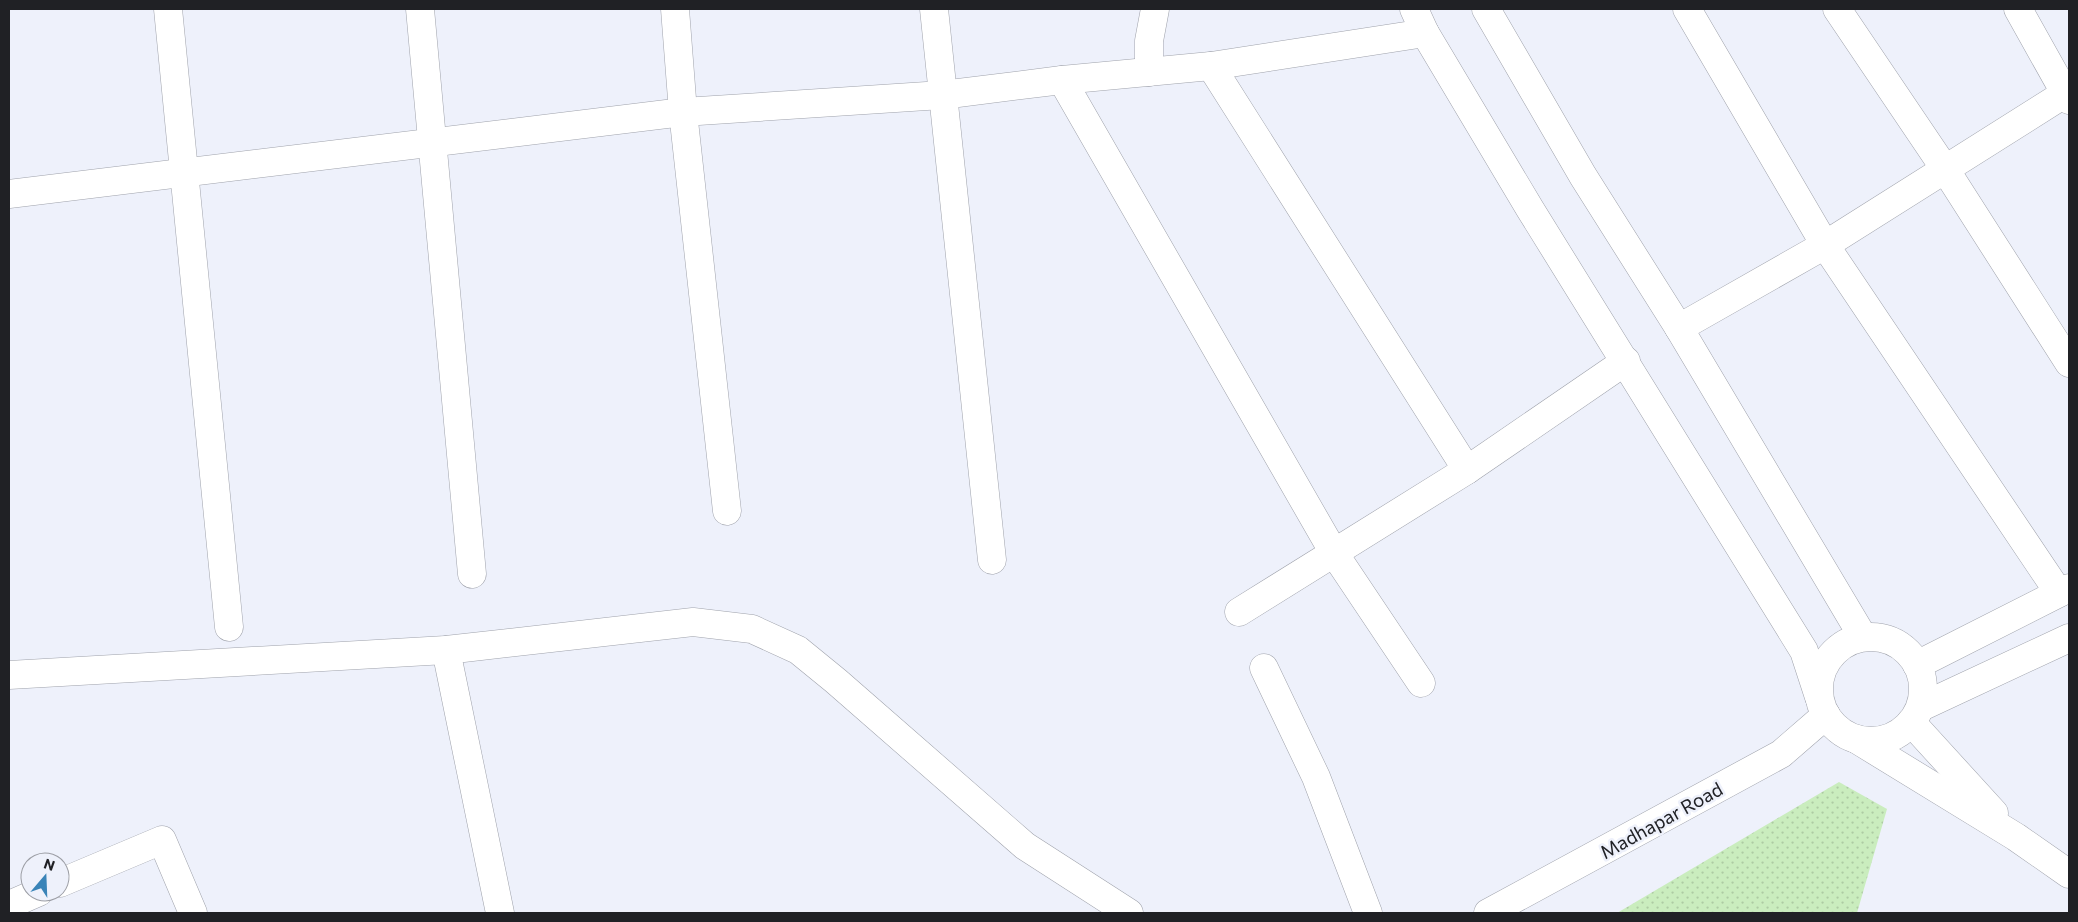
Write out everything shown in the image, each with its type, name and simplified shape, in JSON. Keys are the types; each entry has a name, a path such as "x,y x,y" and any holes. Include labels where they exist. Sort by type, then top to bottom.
{"street":[{"path":"168,9 229,627"},
{"path":"420,9 472,574"},
{"path":"675,9 683,112 727,511"},
{"path":"934,9 992,560"},
{"path":"1149,72 1149,41 1155,9"},
{"path":"1486,9 1583,176 1679,328 1863,637"},
{"path":"1687,9 1825,245 2064,591 1917,665"},
{"path":"1837,9 1945,169 2069,363"},
{"path":"1679,328 1825,245 1945,169 2068,95 2018,9"},
{"path":"9,194 683,112 942,95 1062,80 1211,66 1419,21 1530,209 1626,361 1804,651 1835,720 2016,837 2069,874"},
{"path":"1211,66 1467,470"},
{"path":"1062,80 1334,553 1421,683"},
{"path":"1239,612 1467,470 1626,361"},
{"path":"9,675 446,650 693,622 752,629 798,650 1025,846 1129,913"},
{"path":"1916,714 1923,684 1917,665 1903,648 1885,638 1863,637 1843,644 1828,658 1820,677 1835,720 1876,741 1896,735 1916,714 2069,638"},
{"path":"446,650 500,913"},
{"path":"1264,668 1316,777 1368,913"},
{"path":"1916,714 2016,837"},
{"name":"Madhapar Road","path":"1488,913 1781,754 1835,720"},
{"path":"70,879 162,840 193,913"}],"green space":[{"path":"1839,782 1887,809 1857,913 1617,913"}]}
